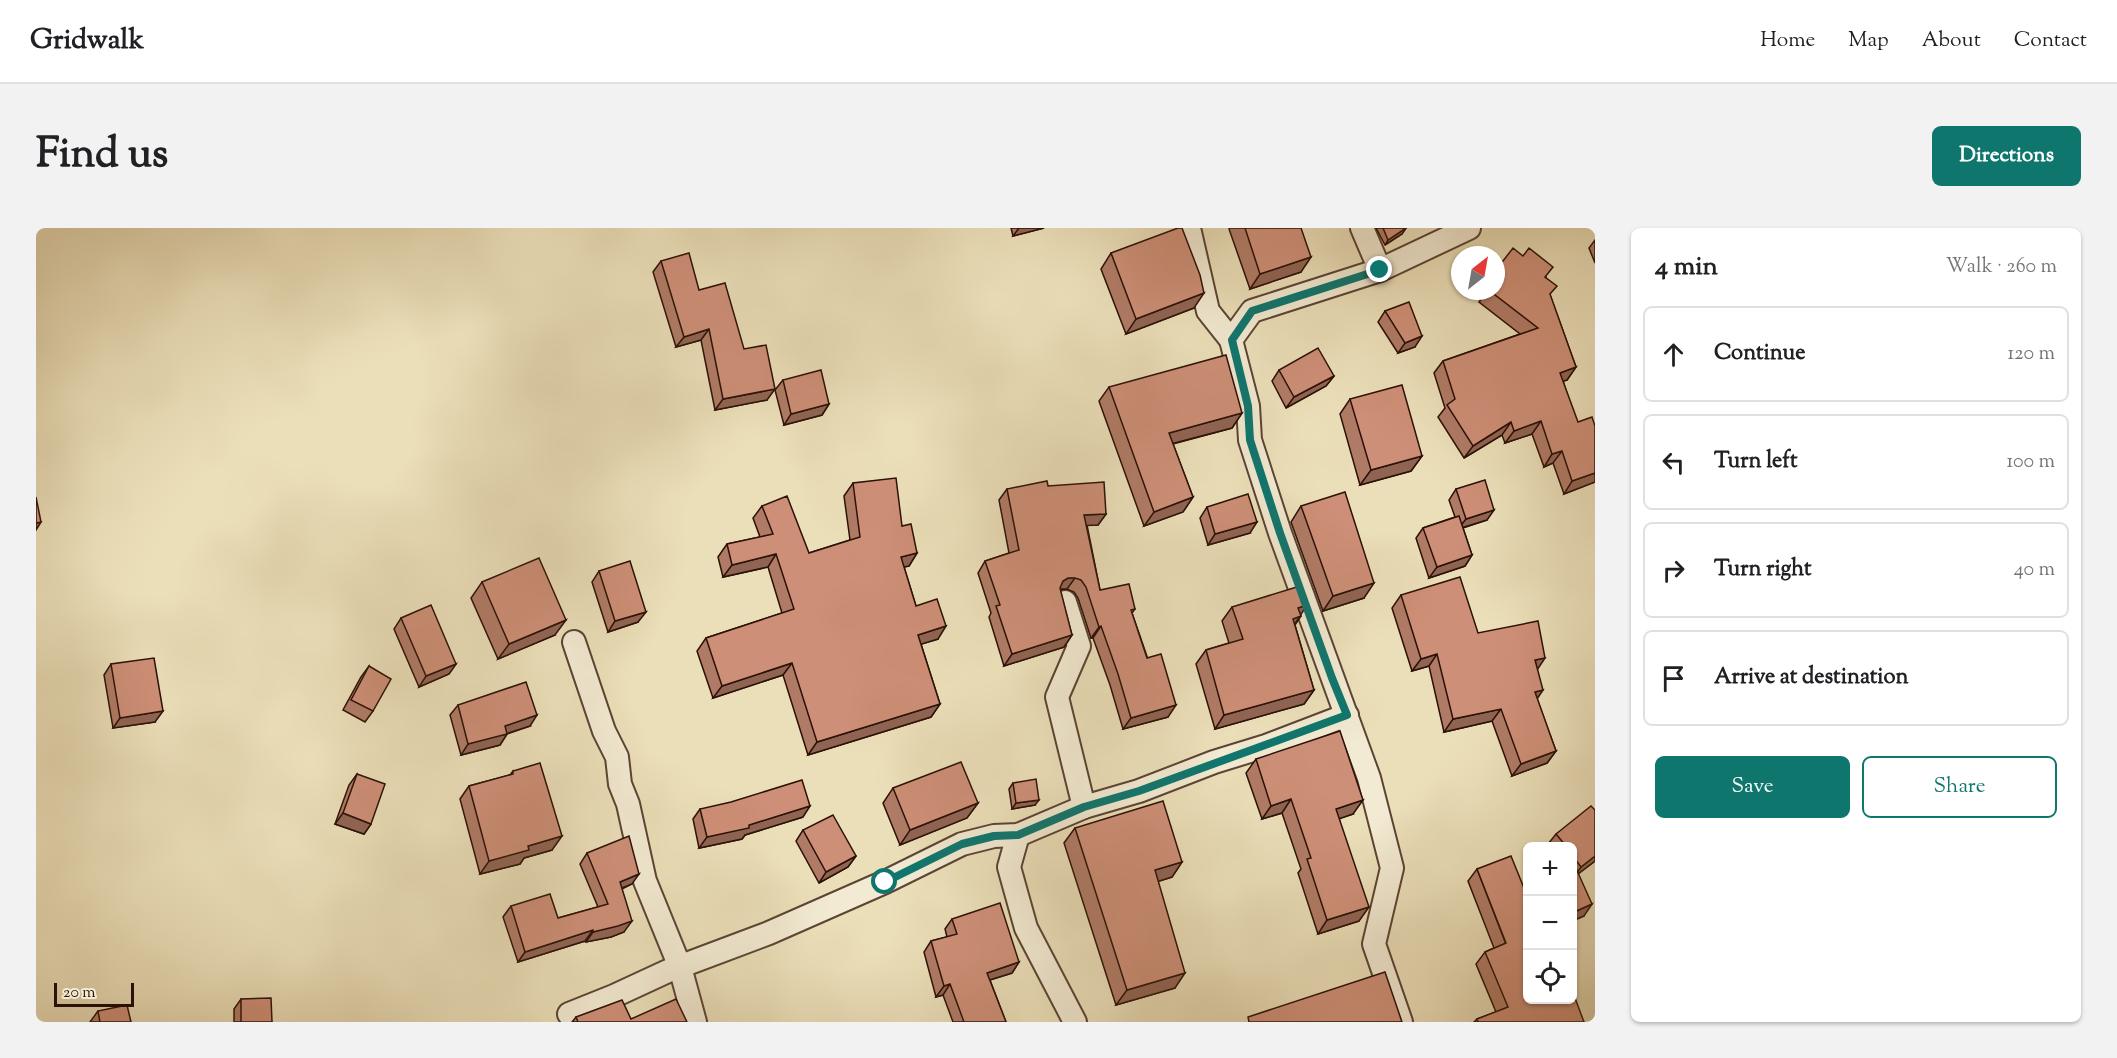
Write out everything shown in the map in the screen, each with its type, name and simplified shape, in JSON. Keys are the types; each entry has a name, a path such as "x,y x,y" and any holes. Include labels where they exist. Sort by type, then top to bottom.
{"street":[{"path":"1189,228 1208,311 1232,340 1248,406 1250,440 1280,533 1369,778 1392,868 1374,944 1401,1022"},
{"path":"1362,228 1380,270"},
{"path":"1232,340 1252,311 1380,270 1469,228"},
{"path":"1065,603 1079,646 1057,697 1084,807"},
{"path":"574,642 604,731 617,756 620,784 628,804 645,881 680,967 695,1022"},
{"path":"569,1014 680,967 769,933 885,882 962,844 994,836 1018,835 1084,807 1139,791 1347,715"},
{"path":"1018,835 1009,867 1026,928 1075,1022"}],"building":[{"path":"1182,228 1200,275 1204,293 1136,319 1111,253"},
{"path":"1245,228 1301,228 1311,257 1260,274"},
{"path":"1383,228 1406,228 1388,240"},
{"path":"1513,248 1523,256 1529,248 1553,267 1545,277 1557,286 1550,294 1576,367 1560,373 1578,422 1592,417 1595,426 1595,473 1572,481 1562,451 1552,454 1541,421 1514,431 1511,422 1473,446 1447,405 1455,399 1443,361 1538,328 1502,300 1505,300 1505,258"},
{"path":"689,253 699,290 725,283 744,349 766,345 775,389 723,399 709,329 684,337 661,261"},
{"path":"1409,302 1422,336 1405,343 1385,311"},
{"path":"1318,348 1334,376 1294,397 1279,370"},
{"path":"1226,355 1242,413 1169,433 1193,497 1154,512 1109,387"},
{"path":"821,370 829,404 791,414 783,380"},
{"path":"1402,385 1422,456 1371,470 1350,399"},
{"path":"896,478 902,526 911,524 917,553 901,557 916,606 937,599 946,626 918,635 940,704 817,742 792,663 722,686 706,638 794,609 776,554 732,565 727,544 773,534 762,506 787,496 809,553 860,537 853,483"},
{"path":"1485,480 1494,510 1466,519 1456,489"},
{"path":"1047,481 1048,486 1104,482 1106,514 1084,515 1100,590 1129,584 1135,609 1131,610 1147,658 1161,654 1176,705 1131,718 1118,674 1086,587 1081,580 1075,578 1063,581 1060,588 1072,635 1012,654 996,606 1000,605 985,561 1019,550 1007,489"},
{"path":"1345,492 1374,583 1333,596 1301,506"},
{"path":"1248,494 1257,522 1215,534 1207,507"},
{"path":"36,497 41,522 36,523"},
{"path":"1459,516 1472,555 1437,567 1423,528"},
{"path":"539,558 566,620 509,644 482,582"},
{"path":"630,561 646,612 615,621 599,571"},
{"path":"1460,577 1478,633 1538,621 1545,658 1535,660 1543,690 1535,692 1556,751 1521,764 1501,709 1453,719 1437,654 1421,659 1401,595"},
{"path":"1300,586 1307,605 1298,608 1301,616 1293,619 1314,690 1224,715 1206,650 1243,639 1232,607"},
{"path":"431,605 456,664 426,676 401,618"},
{"path":"154,658 163,711 120,718 111,664"},
{"path":"369,666 391,679 373,711 351,700"},
{"path":"526,682 537,715 505,726 507,734 468,744 458,705"},
{"path":"1340,731 1363,800 1336,809 1369,907 1327,920 1307,859 1311,858 1291,799 1271,806 1256,759"},
{"path":"961,762 978,803 910,830 893,788"},
{"path":"540,763 562,836 528,846 529,850 489,861 469,786 513,774 513,771"},
{"path":"357,774 385,784 371,824 343,813"},
{"path":"1036,779 1039,800 1016,803 1013,783"},
{"path":"802,780 810,806 749,825 749,828 707,837 700,809"},
{"path":"1163,801 1182,862 1155,870 1185,973 1127,990 1075,828"},
{"path":"1591,806 1595,810 1595,856 1581,867 1577,862 1577,842 1563,842 1556,834"},
{"path":"833,815 856,856 826,872 803,830"},
{"path":"629,836 639,874 620,882 632,921 593,932 593,930 525,952 511,906 550,894 558,918 608,904 587,853"},
{"path":"1511,856 1523,886 1523,1004 1577,1003 1584,1022 1478,1022 1477,1019 1508,1007 1485,952 1506,943 1477,869"},
{"path":"1577,870 1592,904 1577,911"},
{"path":"1000,903 1019,962 987,973 1006,1022 964,1022 950,984 944,986 931,941 957,934 952,919"},
{"path":"1385,972 1402,1022 1249,1022 1248,1017"},
{"path":"271,998 272,1022 241,1022 241,999"},
{"path":"676,999 687,1022 578,1022 576,1017 622,1000 631,1019"},
{"path":"127,1005 131,1022 100,1022 98,1011"}],"route":[{"path":"885,882 962,844 994,836 1018,835 1084,807 1139,791 1347,715 1280,533 1250,440 1248,406 1232,340 1252,311 1380,270"}]}
